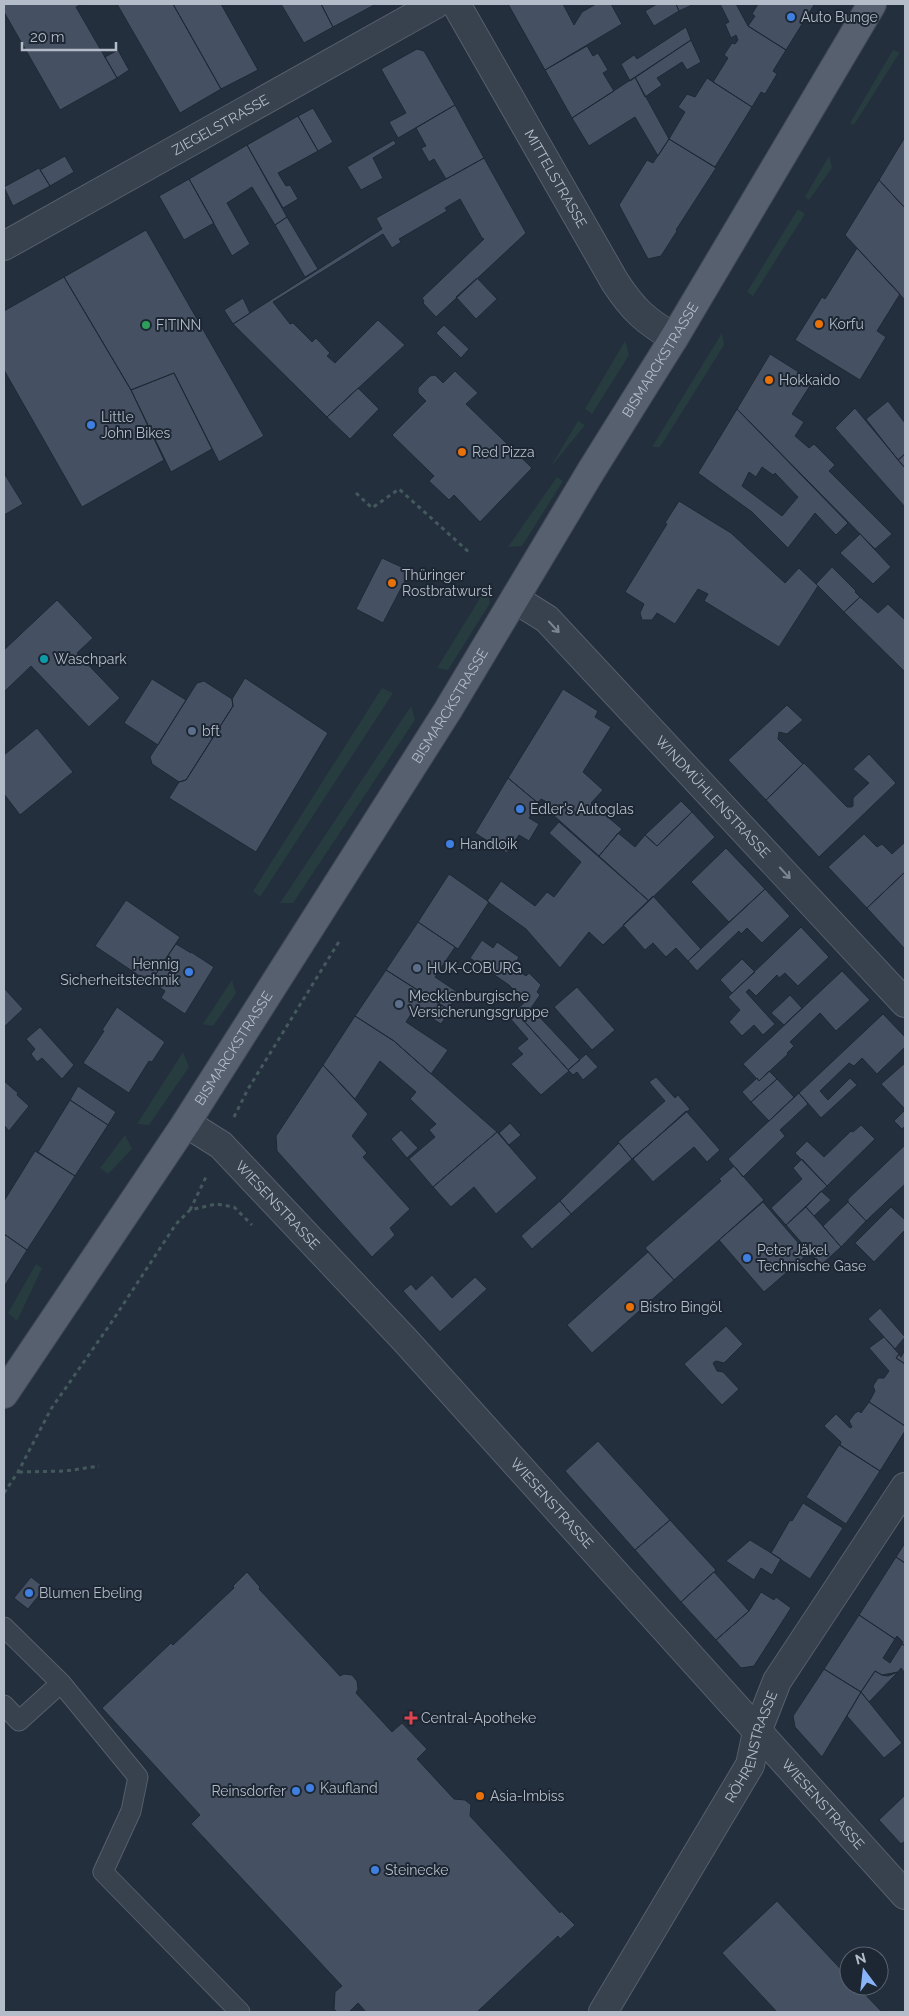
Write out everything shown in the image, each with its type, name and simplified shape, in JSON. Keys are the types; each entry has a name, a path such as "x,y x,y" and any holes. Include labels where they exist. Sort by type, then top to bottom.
{"main road":[{"name":"BISMARCKSTRASSE","path":"4,1394 186,1123 442,719 591,471 674,338 872,4"}],"street":[{"name":"ZIEGELSTRASSE","path":"4,246 436,4"},
{"name":"MITTELSTRASSE","path":"456,4 630,305 650,323 674,338"},
{"name":"WINDMÜHLENSTRASSE","path":"515,599 547,619 905,1003"},
{"name":"WIESENSTRASSE","path":"186,1123 221,1145 406,1340 905,1895"},
{"name":"RÖHRENSTRASSE","path":"603,2012 750,1765 757,1732 777,1681 905,1486"}],"lane":[{"path":"4,1627 61,1683 138,1777 131,1811 103,1872 240,2012"},
{"path":"4,1705 19,1721 61,1683"}],"path":[{"path":"356,493 372,508 400,489 471,554"},
{"path":"4,1493 18,1472 51,1409 111,1323 176,1224 190,1210 216,1204 234,1207 253,1226"},
{"path":"18,1472 66,1471 99,1466"}],"green space":[{"path":"893,50 900,52 854,125 850,123"},
{"path":"829,156 832,168 809,200 805,197"},
{"path":"798,209 805,214 753,296 747,292"},
{"path":"722,333 724,345 660,447 652,447"},
{"path":"625,341 629,355 592,414 585,409"},
{"path":"578,421 585,425 550,468"},
{"path":"557,477 563,481 522,546 508,547"},
{"path":"487,587 490,603 448,670 437,668"},
{"path":"382,688 393,693 260,897 253,891"},
{"path":"411,706 415,720 293,903 280,903"},
{"path":"232,980 236,993 213,1026 203,1024"},
{"path":"183,1052 189,1067 149,1125 137,1124"},
{"path":"125,1135 132,1149 108,1174 100,1168"},
{"path":"36,1264 42,1268 17,1321 8,1313"}],"building":[{"path":"4,4 82,4 76,7 117,78 60,110 4,12"},
{"path":"117,4 173,4 221,89 180,113"},
{"path":"173,4 221,4 258,70 221,89"},
{"path":"281,4 321,4 333,27 304,43"},
{"path":"321,4 376,4 333,27"},
{"path":"508,4 563,4 574,25 582,12 596,4 611,4 622,24 545,70"},
{"path":"657,4 676,4 679,11 654,26 645,11"},
{"path":"676,4 694,4 679,11"},
{"path":"720,4 736,4 748,26 786,50 773,71 777,74 765,94 761,92 752,107 713,82 728,58 724,55 732,43 735,44 738,40 736,35 731,38 725,24 729,22"},
{"path":"758,4 814,5 786,50 748,26 755,16 752,14"},
{"path":"686,27 691,40 630,81 621,64 634,55 637,59"},
{"path":"691,40 701,62 687,70 682,62 657,78 662,85 645,97 635,77"},
{"path":"587,46 593,56 598,53 608,70 603,73 614,91 572,118 545,70"},
{"path":"417,49 424,51 455,105 398,138 389,122 406,113 381,69"},
{"path":"118,50 129,70 117,78 105,57"},
{"path":"635,77 669,139 658,156 635,117 589,146 572,118"},
{"path":"707,78 752,107 715,167 669,139 685,112 678,107 687,94 695,97"},
{"path":"455,105 484,158 446,179 434,159 429,162 421,148 426,146 416,128"},
{"path":"313,108 333,142 318,151 298,116"},
{"path":"298,116 318,151 278,173 286,186 290,185 298,199 283,208 247,145"},
{"path":"905,137 905,208 879,180"},
{"path":"669,139 716,168 661,256 648,259 619,205 647,160 653,163"},
{"path":"394,140 396,144 373,158 383,178 361,190 347,167"},
{"path":"247,145 287,217 275,225 252,187 227,203 250,244 232,256 189,179"},
{"path":"65,156 74,172 50,186 40,170"},
{"path":"484,158 526,233 436,317 423,303 422,298 484,239 460,199 445,208 447,211 399,239 401,242 392,248 383,234 273,302 290,324 293,323 312,342 316,338 330,353 327,356 335,363 378,320 405,345 327,417 233,324 382,229 376,218"},
{"path":"39,168 50,186 13,206 4,187"},
{"path":"189,179 214,223 184,240 159,196"},
{"path":"879,180 905,208 905,300 845,235"},
{"path":"287,217 318,269 305,277 275,225"},
{"name":"FITINN","path":"146,230 264,436 219,462 174,373 131,390 64,277"},
{"path":"857,248 900,294 877,331 886,337 860,380 795,340 822,297 825,299"},
{"name":"Little John Bikes","path":"64,277 131,390 164,460 82,507 4,370 4,311"},
{"path":"477,278 497,299 476,319 456,297"},
{"path":"243,298 250,313 233,324 224,310"},
{"path":"444,325 469,349 461,358 436,333"},
{"path":"770,354 813,381 792,414 804,422 795,436 809,448 814,444 835,465 829,471 892,534 875,549 737,409"},
{"name":"Red Pizza","path":"455,371 478,393 466,404 532,468 480,522 454,495 449,500 429,481 434,476 392,435 426,401 418,393 418,388 430,376 435,375 443,383"},
{"path":"174,373 212,449 171,472 131,390"},
{"path":"358,388 379,409 350,439 327,417"},
{"path":"888,401 905,423 905,454 898,460 866,419"},
{"path":"855,408 905,468 905,507 835,428"},
{"path":"737,409 848,523 836,535 815,513 788,548 752,512 698,473","holes":["762,467 773,475 775,473 798,497 782,516 742,486 749,472 756,477"]},
{"path":"905,454 905,468 898,460"},
{"path":"4,473 23,504 4,515"},
{"path":"679,501 731,533 785,583 799,568 818,586 779,647 704,601 708,594 698,589 675,624 657,613 652,620 642,620 640,613 644,604 625,592"},
{"path":"860,534 891,567 873,584 840,553"},
{"path":"382,558 410,571 383,623 356,609"},
{"path":"832,567 860,597 844,612 816,584"},
{"path":"860,597 878,613 888,604 905,620 905,672 844,612"},
{"name":"Waschpark","path":"57,600 93,638 77,653 120,698 89,727 31,666 4,692 4,650"},
{"path":"245,678 328,733 256,852 169,798 179,782 186,780 233,706 232,699"},
{"path":"152,679 186,700 158,745 124,723"},
{"name":"bft","path":"204,681 232,699 233,706 186,780 179,782 152,764 150,757 197,683"},
{"path":"563,689 598,711 595,717 611,727 583,772 603,790 591,803 622,829 599,856 542,805 545,801 541,799 538,803 508,778"},
{"path":"787,705 803,720 787,734 779,732 778,739 803,764 766,800 728,760"},
{"path":"37,728 73,772 20,815 4,794 4,755"},
{"path":"869,754 896,783 819,857 766,800 804,763 847,807 852,807 853,798 869,783 853,769"},
{"path":"508,778 538,803 529,818 539,824 529,841 519,835 507,853 475,833"},
{"path":"681,801 692,812 657,846 645,835"},
{"path":"692,812 715,837 649,901 599,856 618,833 635,847 645,835 657,846"},
{"path":"559,822 649,901 603,945 589,932 560,968 526,929 487,901 501,881 535,906 547,892 554,897 581,862 549,833"},
{"path":"864,834 877,847 882,844 892,854 905,842 905,872 867,908 828,867"},
{"path":"726,848 765,889 729,922 691,882"},
{"path":"905,872 905,947 904,948 867,908"},
{"path":"449,874 489,902 458,949 418,922"},
{"path":"765,889 790,916 762,943 747,928 741,934 739,931 697,971 688,961"},
{"path":"653,896 701,949 688,961 676,948 666,957 653,943 645,950 623,925"},
{"path":"126,900 180,937 150,983 95,946"},
{"path":"418,922 455,947 435,977 459,993 448,1009 386,970"},
{"path":"801,927 829,957 798,986 785,973 779,978 777,975 756,996 749,989 746,992 775,1024 763,1035 754,1025 742,1036 729,1022 740,1010 728,997"},
{"path":"482,940 493,948 497,942 519,957 513,967 526,976 529,973 541,985 537,992 540,995 531,1008 580,1060 568,1070 515,1011 525,1002 509,985 470,958"},
{"path":"176,944 214,967 185,1014 161,998 165,991 151,981"},
{"path":"742,959 755,972 732,993 720,980"},
{"path":"386,970 450,1011 441,1024 415,1008 406,1022 448,1050 431,1074 394,1041 355,1016"},
{"path":"842,971 870,1000 836,1031 820,1013 790,1042 794,1046 788,1054 759,1081 743,1064"},
{"path":"577,987 615,1030 592,1050 554,1007"},
{"path":"4,988 23,1009 4,1027"},
{"path":"790,995 802,1008 784,1025 771,1013"},
{"path":"117,1007 165,1042 152,1062 149,1061 129,1093 83,1063"},
{"path":"515,1011 569,1071 541,1095 511,1064 523,1054 517,1048 528,1039 509,1017"},
{"path":"883,1014 905,1037 905,1047 877,1074 862,1058 854,1066 849,1063 820,1091 828,1100 850,1078 857,1085 821,1118 799,1093"},
{"path":"355,1016 394,1041 497,1132 433,1187 409,1159 435,1137 429,1130 436,1124 410,1099 416,1092 380,1061 355,1099 323,1065"},
{"path":"40,1027 74,1065 62,1079 42,1058 37,1062 31,1054 35,1049 26,1039"},
{"path":"586,1054 598,1067 583,1080 577,1072 573,1075 568,1070"},
{"path":"905,1063 905,1109 881,1084"},
{"path":"323,1065 368,1114 352,1136 367,1153 363,1157 410,1209 390,1228 395,1235 372,1257 277,1151 276,1136"},
{"path":"769,1071 777,1079 751,1102 742,1092 757,1078 759,1081"},
{"path":"656,1077 675,1098 678,1095 690,1109 632,1159 618,1142 665,1101 649,1082"},
{"path":"777,1079 794,1097 769,1121 751,1102"},
{"path":"4,1081 29,1106 9,1131 4,1125"},
{"path":"78,1086 116,1112 108,1125 70,1100"},
{"path":"799,1093 808,1104 780,1130 785,1136 743,1177 728,1159"},
{"path":"70,1100 108,1125 75,1176 38,1152"},
{"path":"905,1110 905,1126 902,1129 894,1121"},
{"path":"686,1111 720,1150 707,1162 694,1147 653,1182 633,1159"},
{"path":"510,1123 521,1135 509,1145 499,1133"},
{"path":"861,1125 875,1139 827,1186 795,1153 807,1141 824,1157 851,1131 853,1132"},
{"path":"401,1130 418,1148 407,1158 391,1139"},
{"path":"497,1132 537,1178 496,1214 474,1187 451,1207 433,1187"},
{"path":"619,1143 632,1159 571,1214 560,1201"},
{"path":"905,1145 905,1184 866,1221 848,1202 848,1199"},
{"path":"35,1151 75,1176 27,1250 4,1234 4,1201"},
{"path":"802,1159 827,1186 786,1225 771,1208 802,1179 793,1168"},
{"path":"734,1166 764,1200 674,1280 645,1248 721,1181 719,1179"},
{"path":"821,1191 831,1200 814,1216 806,1207"},
{"path":"560,1201 571,1214 532,1249 521,1236"},
{"path":"763,1202 808,1254 764,1292 719,1240"},
{"path":"848,1202 866,1221 841,1247 823,1226"},
{"path":"806,1207 841,1247 821,1265 786,1225"},
{"path":"891,1207 905,1220 905,1230 874,1262 855,1243"},
{"path":"4,1234 27,1250 4,1287"},
{"path":"648,1252 674,1280 592,1353 567,1325"},
{"path":"432,1275 452,1298 475,1277 487,1289 440,1332 403,1291 411,1284 416,1290"},
{"path":"880,1308 905,1337 895,1349 868,1319"},
{"path":"726,1326 743,1344 724,1363 716,1361 713,1363 717,1371 723,1372 739,1389 722,1405 684,1364"},
{"path":"884,1337 899,1354 896,1358 905,1364 905,1426 869,1402 875,1391 873,1386 878,1378 884,1378 889,1371 869,1348"},
{"path":"905,1350 905,1364 896,1358 899,1354 901,1357"},
{"path":"869,1402 905,1426 905,1431 880,1471 840,1445 841,1442 824,1426 836,1414 850,1428 852,1427 849,1421 855,1413 859,1411 861,1413"},
{"path":"598,1441 670,1520 635,1550 565,1471"},
{"path":"839,1445 880,1471 846,1524 806,1497"},
{"path":"803,1503 843,1528 810,1579 771,1553 790,1520 792,1521"},
{"path":"670,1520 716,1570 681,1602 635,1550"},
{"path":"750,1540 781,1559 772,1575 761,1568 754,1580 726,1561"},
{"path":"905,1543 905,1563 896,1557"},
{"path":"896,1557 905,1563 905,1646 897,1636 895,1639 859,1615"},
{"name":"Kaufland","path":"247,1572 260,1587 259,1589 340,1676 344,1674 352,1675 357,1681 358,1689 356,1693 392,1732 402,1723 427,1749 417,1759 454,1799 465,1800 471,1805 470,1816 560,1913 561,1911 575,1925 560,1939 558,1936 477,2012 366,2012 358,2003 349,2012 337,2012 334,2009 335,1992 342,1986 191,1824 200,1815 102,1708 171,1643 173,1645 234,1588 233,1586"},
{"path":"714,1572 749,1611 716,1640 681,1602"},
{"name":"Blumen Ebeling","path":"31,1577 45,1588 28,1609 14,1598"},
{"path":"761,1592 774,1600 776,1597 791,1608 754,1666 741,1668 716,1640 749,1611"},
{"path":"859,1615 895,1639 883,1658 890,1663 902,1644 905,1646 905,1673 901,1668 898,1672 888,1676 875,1671 861,1692 824,1669"},
{"path":"824,1669 861,1692 822,1757 795,1727 793,1716"},
{"path":"875,1671 882,1675 898,1672 869,1702 861,1692"},
{"path":"861,1692 902,1743 884,1758 847,1716"},
{"path":"905,1795 905,1841 901,1844 879,1820"},
{"path":"777,1901 839,1967 839,1996 867,1996 882,2012 777,2012 722,1953"}],"place":[{"name":"Auto Bunge","path":"791,17"},
{"name":"Korfu","path":"819,324"},
{"name":"FITINN","path":"146,325"},
{"name":"Hokkaido","path":"769,380"},
{"name":"Little John Bikes","path":"91,425"},
{"name":"Red Pizza","path":"462,452"},
{"name":"Thüringer Rostbratwurst","path":"392,583"},
{"name":"Waschpark","path":"44,659"},
{"name":"bft","path":"192,731"},
{"name":"Edler's Autoglas","path":"520,809"},
{"name":"Handloik","path":"450,844"},
{"name":"HUK-COBURG","path":"417,968"},
{"name":"Hennig Sicherheitstechnik","path":"189,972"},
{"name":"Mecklenburgische Versicherungsgruppe","path":"399,1004"},
{"name":"Peter Jäkel Technische Gase","path":"747,1258"},
{"name":"Bistro Bingöl","path":"630,1307"},
{"name":"Blumen Ebeling","path":"29,1593"},
{"name":"Central-Apotheke","path":"411,1718"},
{"name":"Kaufland","path":"310,1788"},
{"name":"Reinsdorfer","path":"296,1791"},
{"name":"Asia-Imbiss","path":"480,1796"},
{"name":"Steinecke","path":"375,1870"}]}
